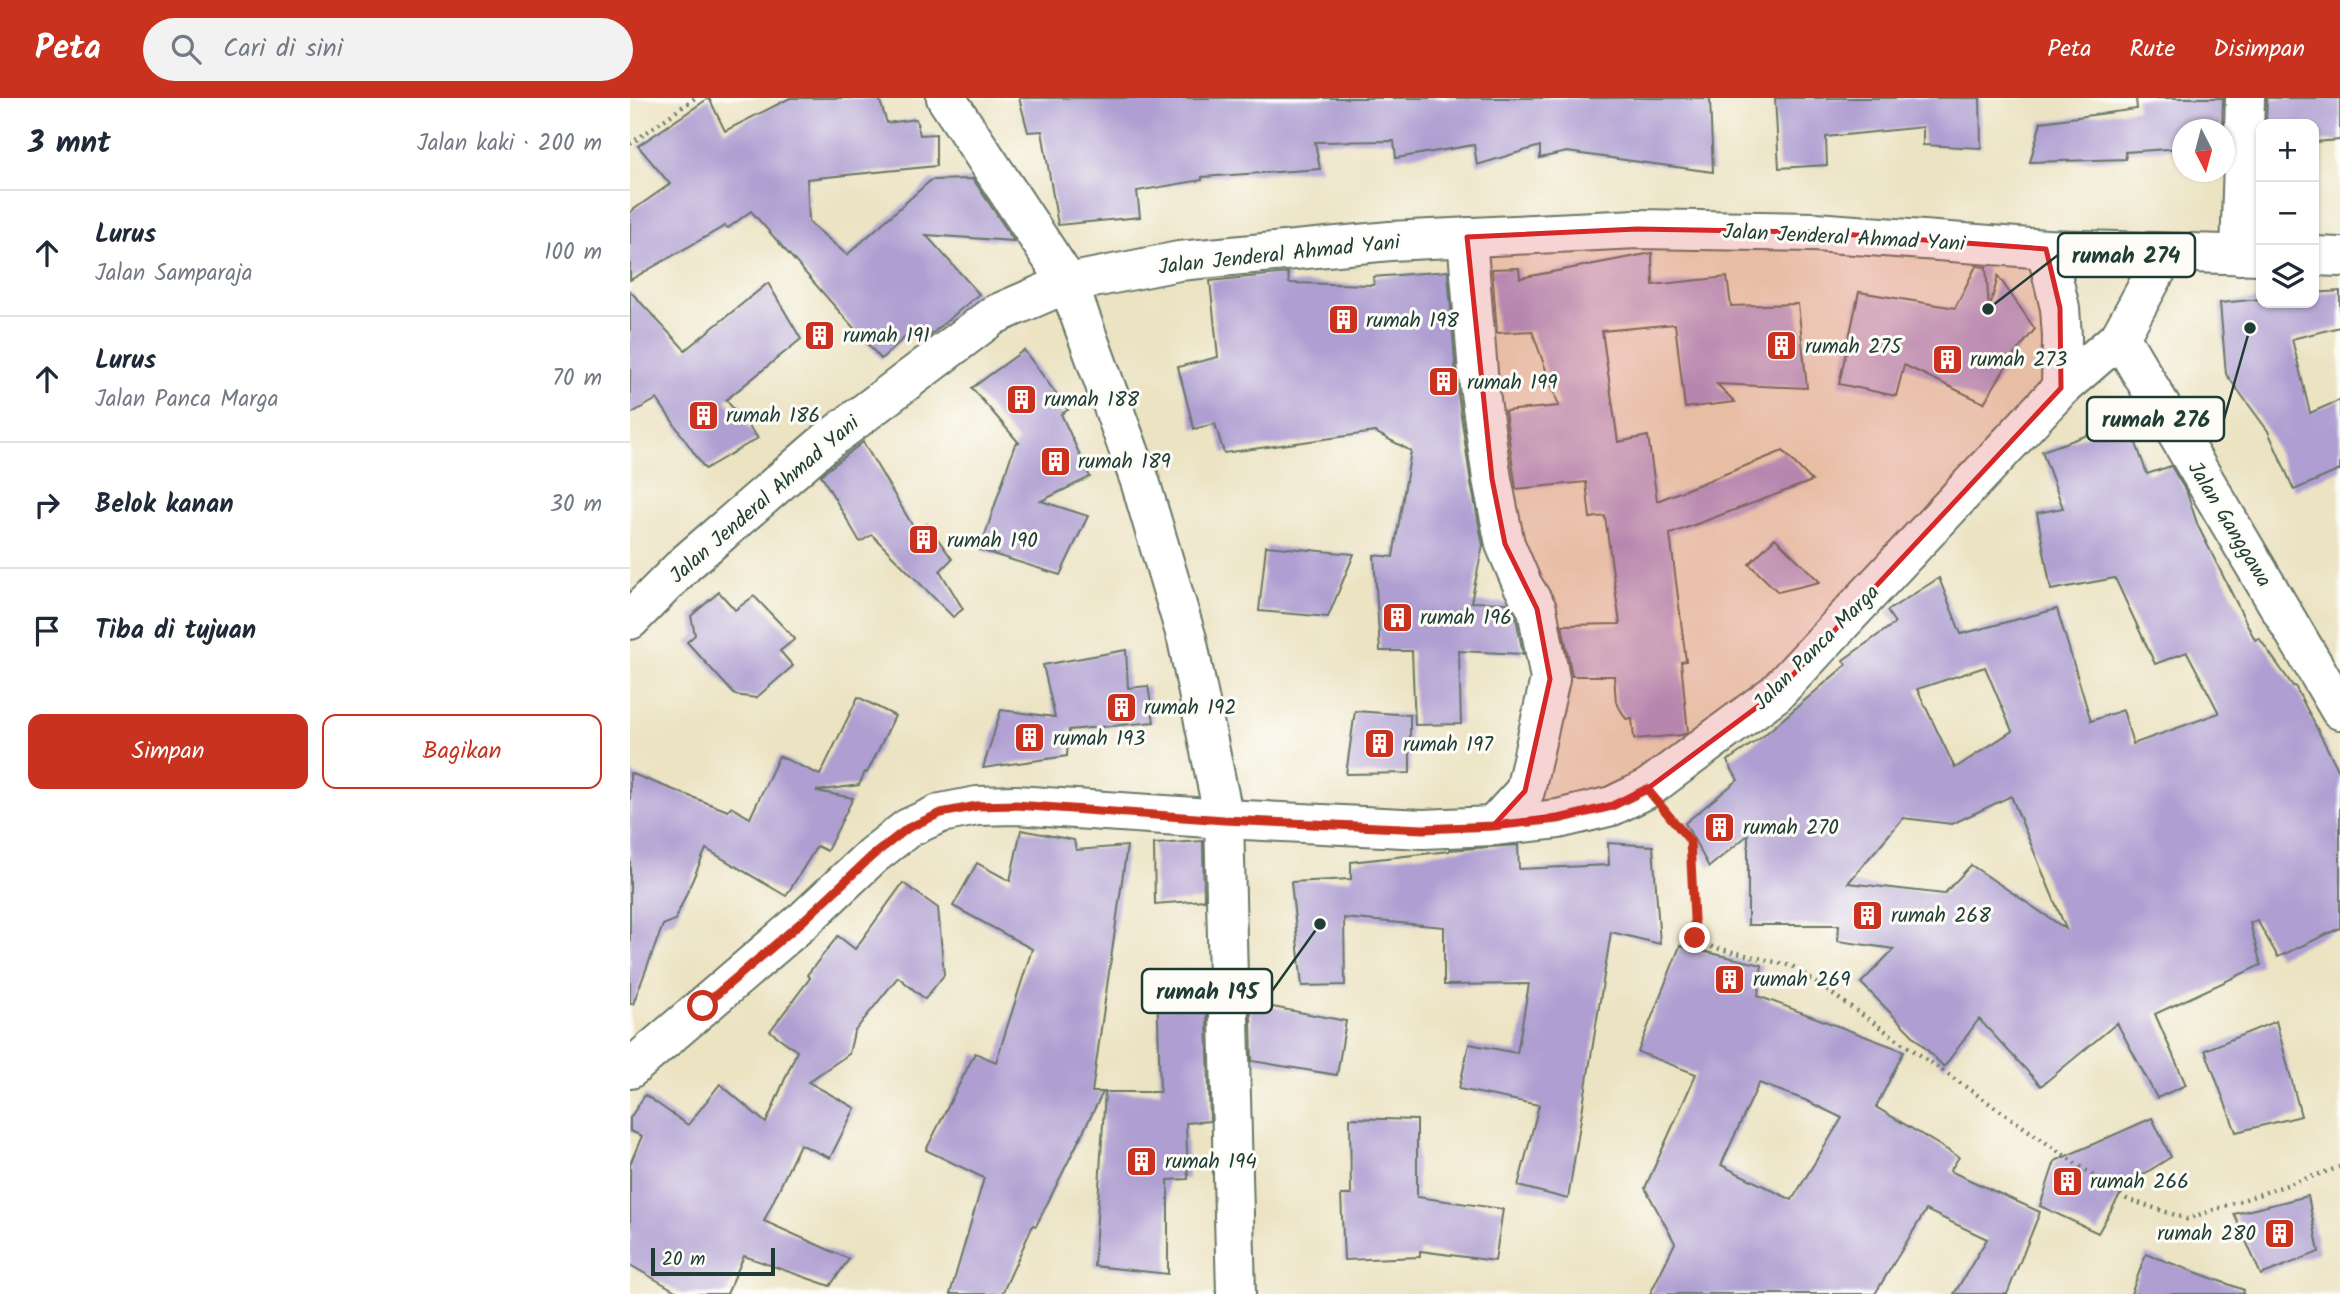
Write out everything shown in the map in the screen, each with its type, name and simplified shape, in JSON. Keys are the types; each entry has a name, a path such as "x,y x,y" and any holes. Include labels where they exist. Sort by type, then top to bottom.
{"main road":[{"path":"946,98 1068,283 1140,481 1186,639 1224,820 1236,1294"},
{"path":"2245,98 2250,255"},
{"name":"Jalan Jenderal Ahmad Yani","path":"630,620 685,564 826,442 994,315 1068,283 1179,261 1390,241 1637,229 1815,232 2046,249 2250,255"},
{"path":"1467,237 1479,385 1492,479 1505,544 1522,584 1537,609 1550,679 1525,791 1493,826"},
{"path":"2046,249 2060,308 2061,388"},
{"path":"2120,337 2166,253"},
{"path":"2319,256 2340,257"},
{"name":"Jalan Panca Marga","path":"630,1069 804,920 872,856 908,828 941,813 977,806 1016,805 1224,820 1423,829 1493,826 1558,819 1612,806 1647,789 1776,693 2061,388 2120,337"},
{"name":"Jalan Ganggawa","path":"2120,337 2340,710"}],"path":[{"path":"630,144 695,98"},
{"path":"1647,789 1690,841 1695,943 1792,966 2127,1199 2187,1219 2340,1167"}],"highlighted area":[{"path":"1637,229 1815,232 2046,249 2060,308 2061,388 1776,693 1647,789 1612,806 1493,826 1525,791 1550,679 1537,609 1505,544 1492,479 1467,237"}],"building":[{"path":"709,98 725,131 790,98 879,98 887,123 916,119 920,135 936,134 936,166 807,179 809,222 847,255 931,180 973,179 1014,241 926,235 979,294 922,342 912,331 881,359 751,211 728,228 725,226 630,280 630,212 670,184 638,146"},
{"path":"1019,98 1710,98 1713,172 1567,152 1540,158 1540,146 1477,165 1474,145 1396,158 1394,141 1315,142 1320,169 1202,177 1202,180 1137,191 1140,217 1058,225 1042,131 1028,132"},
{"path":"1775,98 1980,98 1981,148 1923,145 1923,127 1826,137 1827,165 1779,168"},
{"path":"2136,98 2223,98 2222,119 2172,119 2172,149 2125,152 2126,159 2030,162 2041,122 2137,109"},
{"path":"2267,98 2340,98 2340,140 2319,142 2319,119 2266,119"},
{"path":"1652,253 1653,285 1727,277 1731,306 1798,304 1807,388 1717,384 1735,402 1685,408 1675,324 1602,331 1618,442 1648,436 1657,501 1783,451 1812,481 1670,534 1686,661 1681,662 1688,732 1682,735 1634,739 1632,718 1626,719 1616,702 1614,676 1572,676 1562,625 1620,624 1605,516 1590,518 1586,482 1516,489 1505,411 1559,406 1532,331 1497,333 1492,269 1519,268 1520,278"},
{"path":"1976,266 1986,267 1989,311 1998,276 2035,329 2010,360 1984,403 1904,365 1896,396 1839,384 1859,292 1955,308"},
{"path":"1448,271 1457,388 1483,545 1471,602 1508,603 1516,617 1523,654 1459,651 1461,724 1415,725 1412,651 1380,651 1374,555 1393,557 1411,451 1375,432 1224,453 1215,424 1194,429 1178,367 1218,357 1210,281 1288,273 1289,283 1374,285 1373,277"},
{"path":"768,283 801,339 726,400 758,438 705,469 657,399 630,414 630,291 685,350"},
{"path":"2340,291 2340,327 2292,339 2310,413 2340,400 2340,470 2294,490 2268,431 2226,374 2220,303 2256,299 2256,308 2319,308 2319,293"},
{"path":"1024,350 1068,410 1061,414 1090,477 1041,501 1088,516 1060,575 980,550 1015,444 1019,443 972,388"},
{"path":"2128,421 2147,474 2171,466 2187,493 2198,526 2255,640 2259,638 2295,686 2340,773 2340,928 2278,957 2257,920 2250,923 2261,965 2155,1014 2186,1085 2157,1098 2117,1023 2041,1086 1979,1019 1944,1067 1861,983 1894,949 1838,941 1839,925 1748,925 1748,835 1709,867 1685,823 1738,780 1727,761 1762,737 1846,665 1843,660 1895,623 1887,611 1939,578 1961,634 2057,609 2091,721 2123,710 2133,744 2219,713 2187,652 2155,664 2115,578 2051,590 2037,513 2063,508 2042,451","holes":["1985,667 2012,731 1955,768 1917,689","2011,796 2066,929 1971,865 1944,894 1848,883 1903,818 1952,824"]},
{"path":"863,442 917,533 927,524 952,559 940,571 963,609 953,617 872,535 860,542 821,475"},
{"path":"1775,538 1820,582 1778,592 1749,564"},
{"path":"1266,546 1354,554 1328,617 1259,611"},
{"path":"719,592 735,610 754,596 795,639 780,651 793,666 756,698 735,695 687,642 695,635 691,616"},
{"path":"1126,650 1128,688 1148,686 1154,722 1069,730 1067,756 983,768 1001,710 1055,717 1043,665"},
{"path":"858,697 895,716 859,785 816,791 853,798 827,851 817,846 786,896 706,849 675,920 663,925 633,1004 630,1004 630,773 728,811 731,807 750,818 779,756 820,775"},
{"name":"rumah 197","path":"1355,711 1410,715 1410,773 1346,774"},
{"path":"1021,830 1074,840 1076,850 1127,846 1092,1092 1103,1092 1036,1226 1033,1225 1002,1294 950,1294 984,1178 926,1150 975,1053 996,1062 1032,949 953,906 977,863 1010,881"},
{"path":"1203,841 1204,900 1155,904 1154,844"},
{"path":"1608,843 1653,846 1660,944 1611,932 1568,1199 1518,1186 1539,1105 1459,1089 1469,1044 1517,1053 1529,984 1444,985 1444,927 1344,918 1345,985 1302,986 1291,882 1351,879 1351,862 1518,845 1519,869 1609,865"},
{"path":"903,883 938,908 944,975 925,999 898,977 854,1032 849,1054 808,1082 855,1108 830,1158 800,1144 764,1221 849,1259 830,1286 744,1256 727,1294 681,1294 630,1265 630,1164 642,1136 630,1131 630,1118 645,1095 688,1125 720,1084 766,1123 797,1051 770,1031 810,978 807,975 838,936 855,949"},
{"path":"1680,946 1762,965 1758,996 1904,1051 1876,1107 1959,1157 1950,1171 2040,1212 2007,1294 1954,1294 1987,1239 1926,1210 1875,1294 1650,1294 1675,1243 1645,1188 1696,1074 1638,1052","holes":["1759,1083 1805,1100 1842,1118 1792,1200 1721,1165"]},
{"path":"1250,981 1269,984 1267,1006 1346,1021 1337,1075 1252,1061"},
{"path":"1206,982 1210,1121 1186,1123 1188,1179 1168,1180 1168,1274 1094,1266 1105,1092 1160,1092 1157,984"},
{"path":"2276,1021 2301,1116 2236,1132 2205,1050"},
{"path":"1350,1118 1417,1120 1417,1197 1503,1209 1495,1261 1420,1251 1420,1257 1344,1260 1341,1195 1351,1195"},
{"path":"2152,1118 2171,1157 2125,1186 2098,1233 2040,1206 2055,1161"},
{"name":"rumah 280","path":"2308,1196 2319,1252 2261,1275 2234,1214"},
{"path":"2146,1254 2244,1290 2243,1294 2131,1294"}],"place":[{"name":"rumah 274","path":"1988,309"},
{"name":"rumah 198","path":"1343,320"},
{"name":"rumah 276","path":"2250,328"},
{"name":"rumah 191","path":"820,335"},
{"name":"rumah 275","path":"1782,346"},
{"name":"rumah 273","path":"1947,359"},
{"name":"rumah 199","path":"1444,382"},
{"name":"rumah 188","path":"1021,399"},
{"name":"rumah 186","path":"703,415"},
{"name":"rumah 189","path":"1055,461"},
{"name":"rumah 190","path":"924,540"},
{"name":"rumah 196","path":"1397,617"},
{"name":"rumah 192","path":"1121,707"},
{"name":"rumah 193","path":"1030,738"},
{"name":"rumah 197","path":"1380,744"},
{"name":"rumah 270","path":"1720,827"},
{"name":"rumah 268","path":"1868,915"},
{"name":"rumah 195","path":"1320,924"},
{"name":"rumah 269","path":"1730,979"},
{"name":"rumah 194","path":"1142,1161"},
{"name":"rumah 266","path":"2067,1181"},
{"name":"rumah 280","path":"2279,1233"}],"route":[{"path":"703,1006 804,920 872,856 908,828 941,813 977,806 1016,805 1224,820 1423,829 1493,826 1558,819 1612,806 1647,789 1690,841 1695,938"}]}
